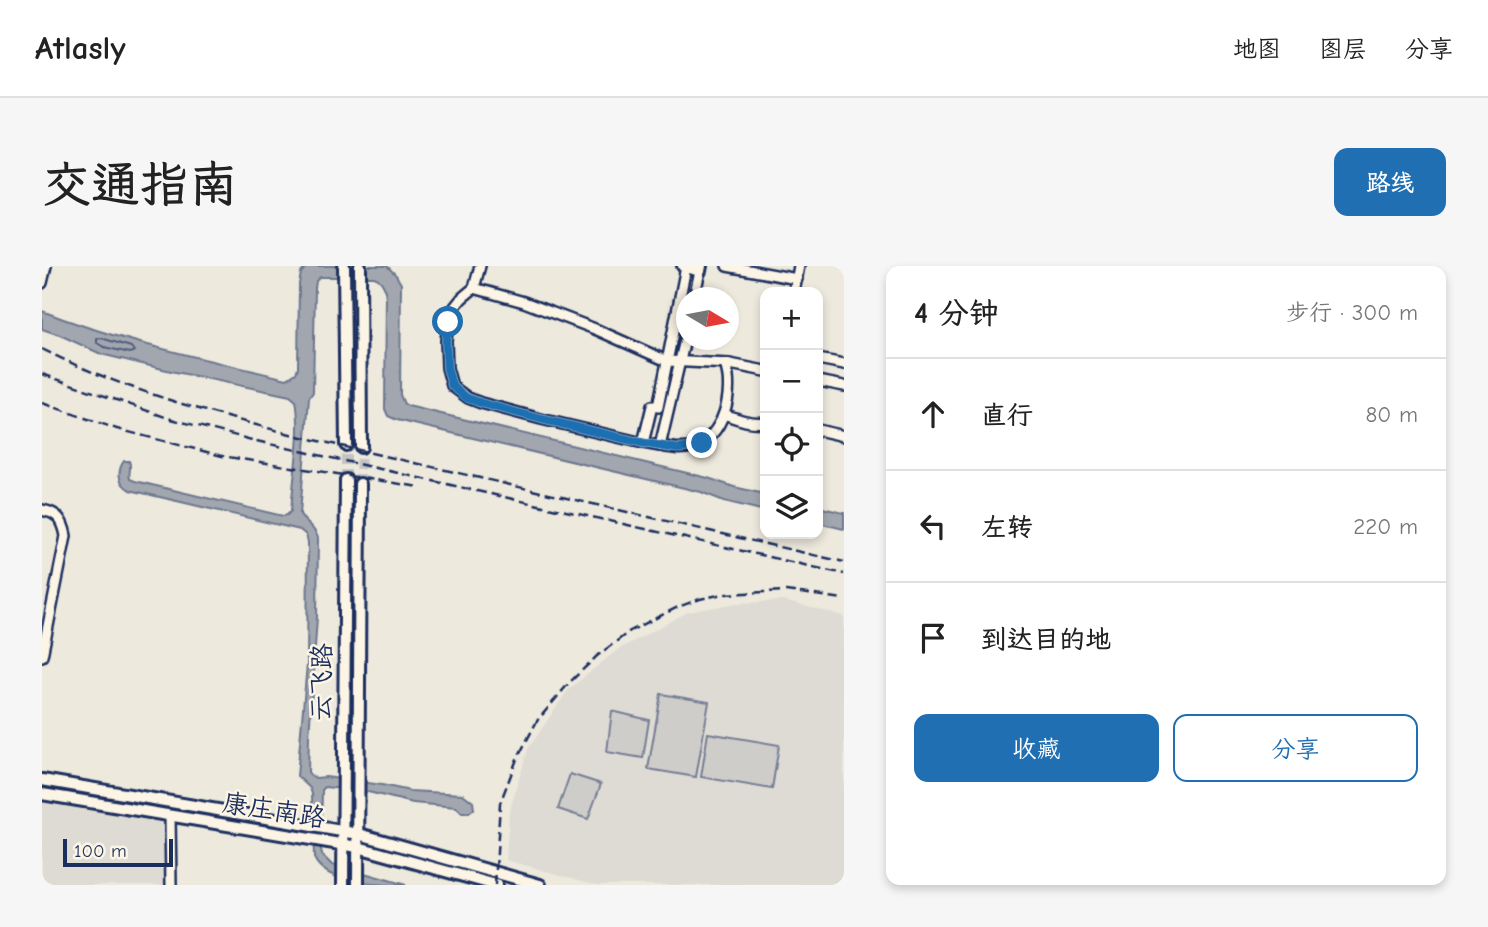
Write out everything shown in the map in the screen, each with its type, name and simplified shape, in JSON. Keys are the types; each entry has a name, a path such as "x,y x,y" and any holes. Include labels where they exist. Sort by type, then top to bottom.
{"main road":[{"path":"344,266 346,445"},
{"path":"360,266 361,447"},
{"path":"685,266 700,269"},
{"name":"云飞路","path":"343,880 346,480"},
{"name":"云飞路","path":"358,881 360,484"},
{"name":"康庄南路","path":"42,780 359,834 540,885"},
{"name":"康庄南路","path":"42,794 358,847 495,885"}],"street":[{"path":"42,282 46,266"},
{"path":"480,266 474,288 454,308 448,322 446,341 447,368 452,386 467,398 541,419 678,449 702,443 717,428 724,414 730,389 725,364"},
{"path":"643,443 652,406 658,407 685,266"},
{"path":"727,266 797,279"},
{"path":"795,287 799,266"},
{"path":"696,287 700,269"},
{"path":"474,288 524,302 595,329 667,361 725,364 760,370"},
{"path":"660,446 682,350"},
{"path":"823,360 844,364"},
{"path":"823,382 844,386"},
{"path":"724,414 746,422 760,422"},
{"path":"823,431 844,436"},
{"path":"42,510 52,512 64,523 66,536 42,656"},
{"path":"170,816 171,885"}],"shaded area":[{"path":"783,601 844,616 844,885 597,885 506,860 509,813 528,749 568,690 617,650 688,612 737,603"},
{"path":"661,694 709,702 696,777 648,769"},
{"path":"612,711 649,720 643,758 607,752"},
{"path":"708,733 779,745 772,789 701,777"},
{"path":"570,774 601,784 588,819 558,809"},
{"path":"42,801 174,822 174,885 42,885"}],"water":[{"path":"307,266 387,266 396,275 401,284 400,395 408,406 760,493 760,510 701,492 388,416 385,409 386,291 383,284 374,277 320,277 316,281 313,392 309,398 300,514 318,538 317,617 308,772 316,778 326,777 410,791 463,794 473,802 474,809 469,813 462,813 456,807 413,803 368,792 325,787 322,790 322,855 332,865 406,885 354,882 330,874 320,867 314,858 312,794 310,788 297,776 307,664 306,535 300,530 130,490 120,477 124,461 129,461 130,479 135,481 287,515 291,511 296,456 296,401 290,396 101,354 42,329 42,311 133,341 287,379 296,373 298,367 301,273"},
{"path":"823,508 844,513 844,529 823,524"}],"tunnel":[{"path":"346,445 346,480"},
{"path":"360,484 361,447"}],"railway":[{"path":"42,349 135,388 298,436 844,562"},
{"path":"42,374 171,419 252,440 844,574"},
{"path":"42,403 117,429 222,456 420,487"},
{"path":"495,885 500,803 517,759 537,721 569,683 597,656 630,631 700,599 723,594 786,591 844,599"}],"route":[{"path":"448,322 447,368 452,386 467,398 643,443 678,449 702,443"}]}
